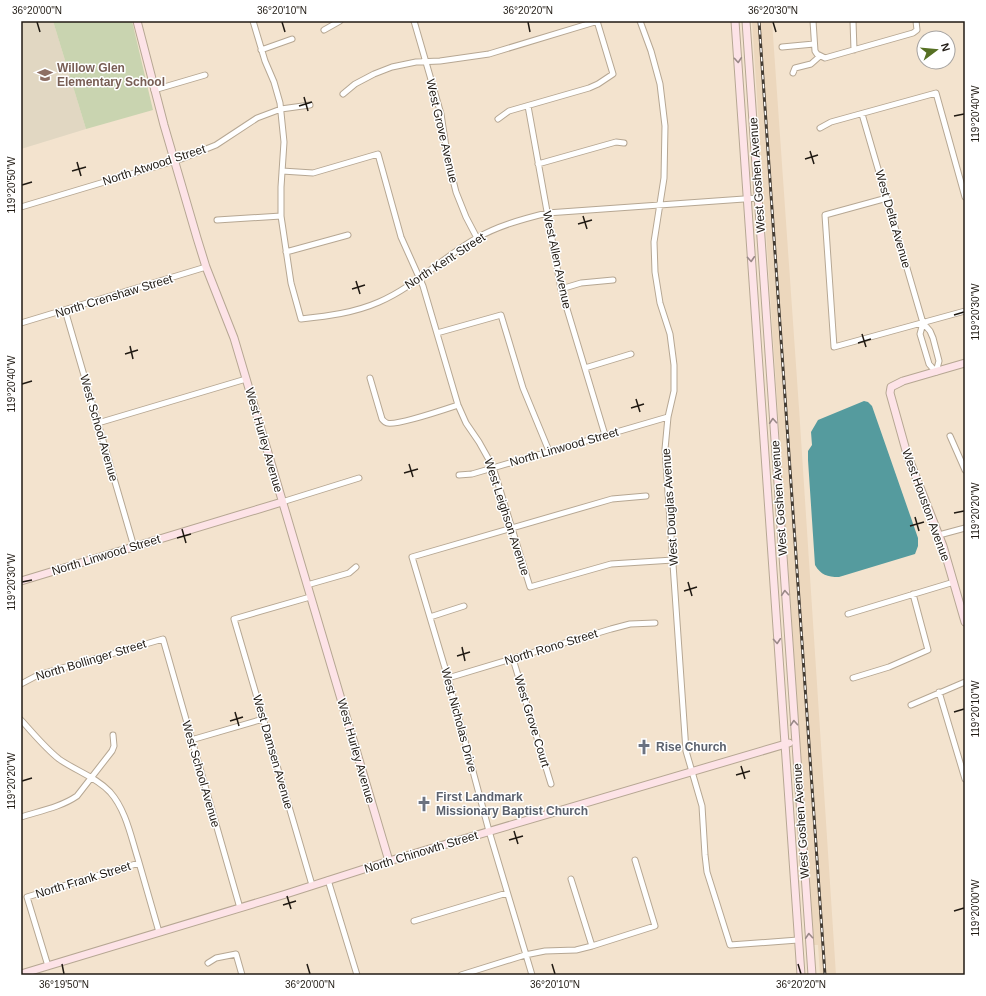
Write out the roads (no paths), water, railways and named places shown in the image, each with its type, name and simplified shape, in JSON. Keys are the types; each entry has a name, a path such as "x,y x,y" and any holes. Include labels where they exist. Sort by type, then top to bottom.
{"street":[{"name":"West Hurley Avenue","path":"137,21 174,161 206,267 226,316 246,379 389,861"},
{"path":"253,21 261,50 276,87 281,110 284,142 280,187 281,216 286,252 348,235"},
{"path":"324,30 340,21"},
{"name":"West Grove Avenue","path":"414,21 441,114 448,160 456,192 466,217 477,238"},
{"path":"343,94 354,84 380,72 404,64 425,61 452,60 489,54 597,21 613,74 589,88 509,111 498,119"},
{"name":"West Douglas Avenue","path":"640,21 651,50 660,84 665,126 664,178 654,242 655,272 660,303 670,334 674,365 674,391 668,417 665,450 686,751 702,806 707,872 730,945 798,940"},
{"name":"West Goshen Avenue","path":"735,21 800,975"},
{"name":"West Goshen Avenue","path":"746,21 812,975"},
{"path":"813,21 814,44 818,55 822,58 828,58 913,33 917,30 916,21"},
{"path":"853,21 854,50"},
{"path":"261,50 292,39"},
{"path":"782,46 814,44"},
{"path":"793,73 795,68 811,64 818,55"},
{"path":"154,90 205,75"},
{"path":"820,128 831,122 936,93 965,197"},
{"name":"North Atwood Street","path":"21,207 174,161 205,150 252,121 281,110 310,105"},
{"name":"West Allen Avenue","path":"528,106 561,289 605,435"},
{"name":"West Delta Avenue","path":"862,114 923,323 930,331 939,361 936,372"},
{"path":"538,164 616,142 624,143"},
{"name":"West Leighson Avenue","path":"282,171 313,173 378,154 401,237 420,278 458,405 466,424 479,442 493,467 530,587 611,564 673,560"},
{"name":"North Kent Street","path":"286,252 291,283 301,319 339,314 360,309 379,302 420,278 477,238 506,225 547,213 747,200 758,198"},
{"path":"886,198 825,215 834,347 965,311"},
{"path":"217,220 281,216"},
{"name":"North Crenshaw Street","path":"21,323 206,267"},
{"path":"561,289 581,284 613,280"},
{"name":"West School Avenue","path":"65,310 134,547"},
{"path":"437,333 501,315 522,388 549,450"},
{"name":"West Delta Avenue","path":"923,323 920,334 929,364 936,372"},
{"path":"924,348 934,345"},
{"path":"585,368 631,354"},
{"path":"936,372 965,363"},
{"name":"West Houston Avenue","path":"936,372 903,381 891,387 890,397 907,454 939,535 965,622"},
{"path":"370,378 382,419 385,422 389,423 410,420 458,405"},
{"path":"98,424 246,379"},
{"name":"North Linwood Street","path":"459,475 472,474 549,450 668,417"},
{"path":"950,436 965,470"},
{"path":"282,502 359,478"},
{"path":"767,494 772,499 775,509 779,551 783,556"},
{"path":"512,528 612,499 646,496"},
{"name":"North Linwood Street","path":"21,580 282,502"},
{"name":"West Nicholas Drive","path":"512,528 412,557 448,678 489,831 532,975"},
{"path":"939,535 965,528"},
{"path":"307,585 349,572 356,567"},
{"path":"848,614 954,582"},
{"path":"853,678 889,667 928,650 913,594"},
{"name":"West Damsen Avenue","path":"310,597 234,619 312,885"},
{"path":"430,617 464,606"},
{"name":"North Rono Street","path":"448,678 630,624 655,623"},
{"name":"West School Avenue","path":"163,639 240,908"},
{"name":"North Bollinger Street","path":"21,684 38,675 163,639"},
{"name":"West Grove Court","path":"513,659 551,784"},
{"path":"911,705 965,682"},
{"path":"940,692 965,780"},
{"path":"191,740 263,719"},
{"path":"21,720 59,759 102,784 118,803 128,828 159,932"},
{"path":"21,817 60,805 77,796 112,751 114,746 113,736"},
{"name":"North Chinowth Street","path":"21,974 489,831 692,772 784,743 795,742"},
{"path":"461,975 525,955 545,951 576,950 592,946 655,926 636,860"},
{"name":"North Frank Street","path":"48,966 27,897 139,863"},
{"path":"571,879 592,946"},
{"path":"328,880 357,975"},
{"path":"414,921 507,893"},
{"path":"208,963 216,958 236,954 242,975"}],"water":[{"path":"864,401 868,402 872,406 918,538 918,546 915,554 839,577 831,577 822,573 815,565 808,460 808,451 812,445 811,432 818,420"}],"railway":[{"path":"759,21 825,975"}],"place":[{"name":"Willow Glen Elementary School","path":"45,75"},
{"name":"Rise Church","path":"644,747"},
{"name":"First Landmark Missionary Baptist Church","path":"424,804"}]}
